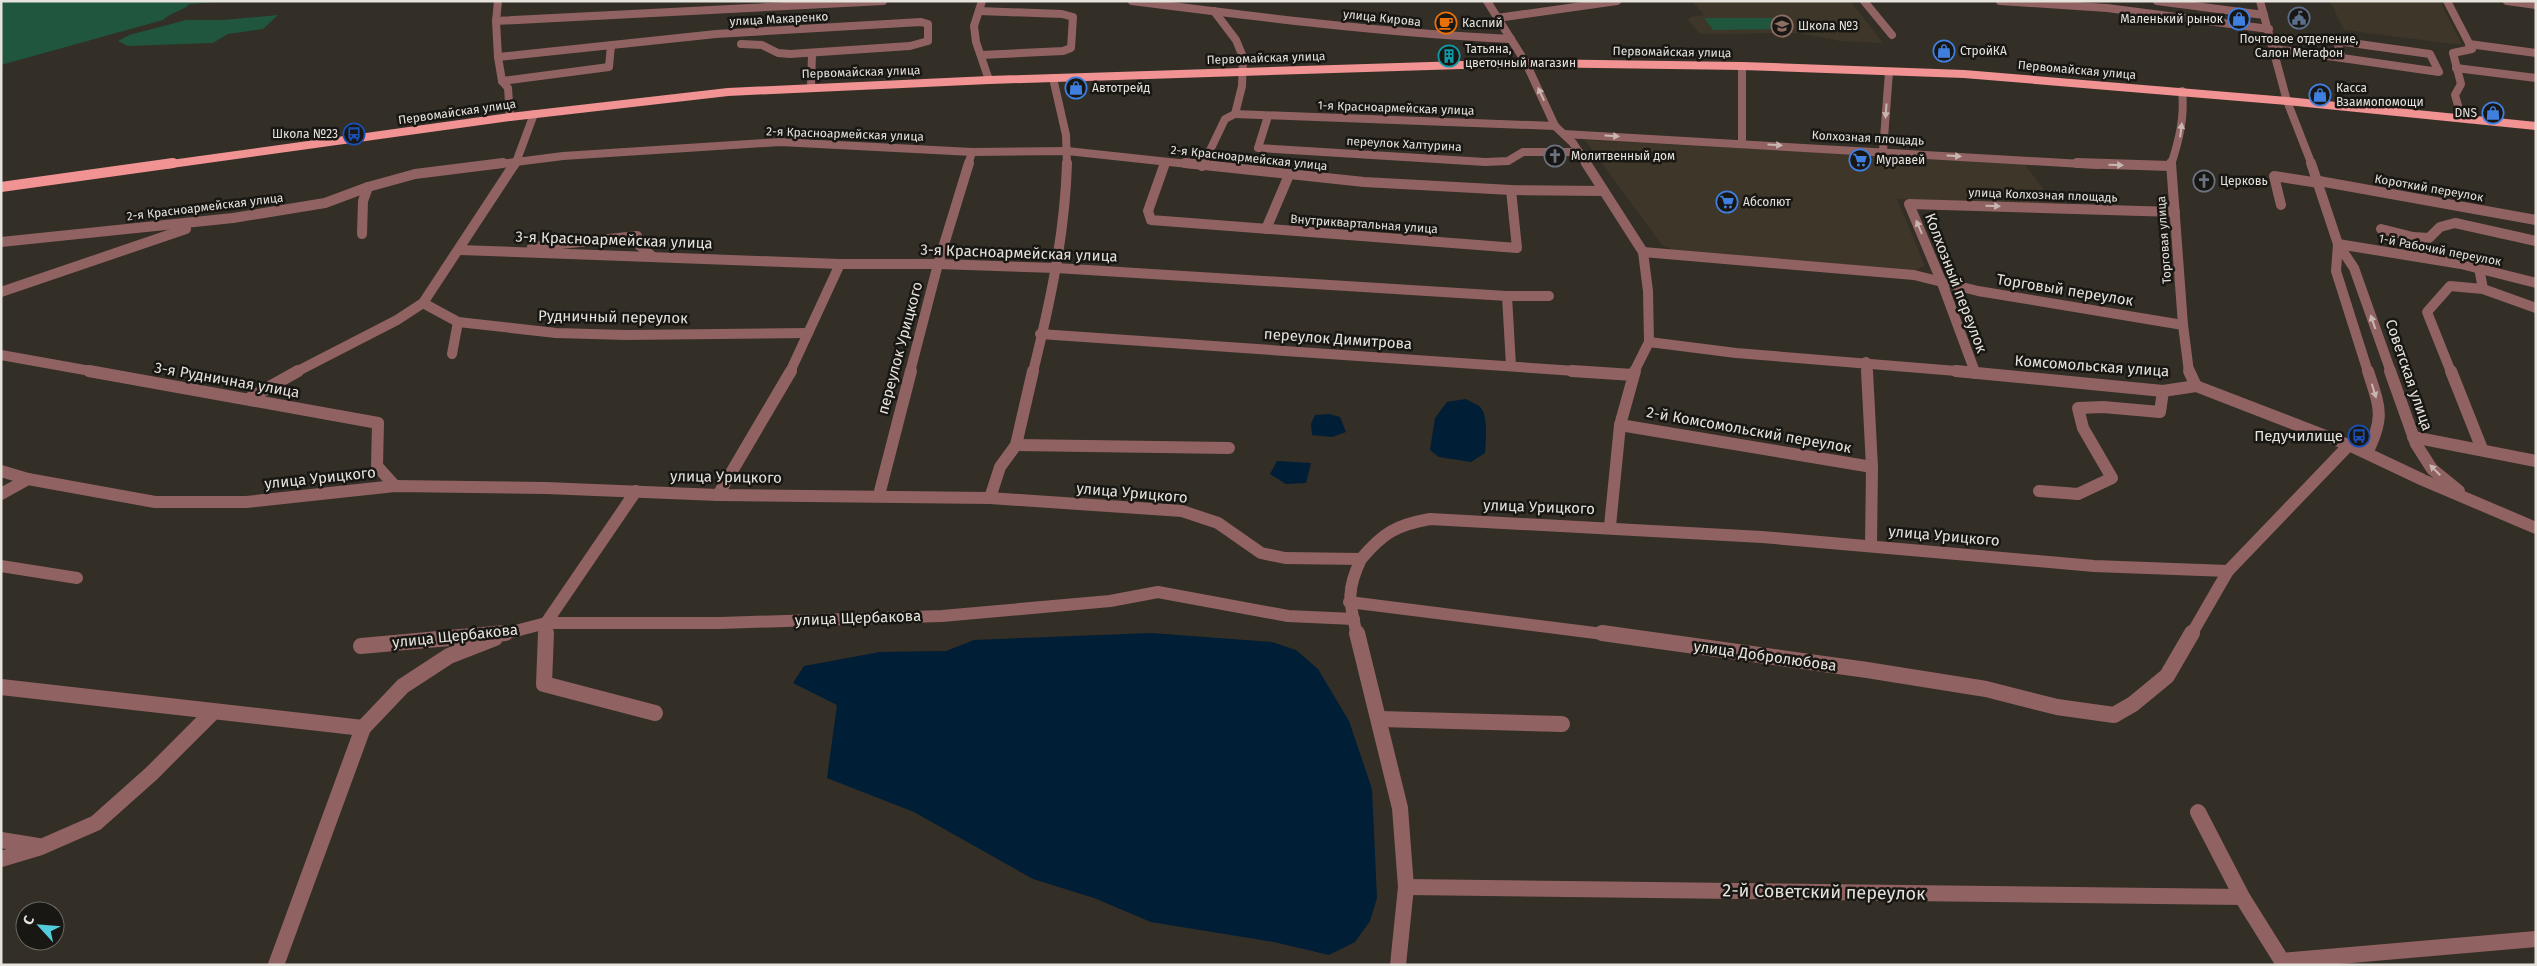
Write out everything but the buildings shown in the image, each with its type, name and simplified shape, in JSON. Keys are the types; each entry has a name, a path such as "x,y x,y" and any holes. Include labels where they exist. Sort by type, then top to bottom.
{"main road":[{"name":"Первомайская улица","path":"1,187 510,117 665,98 812,87 1526,63 1742,66 1964,74 2287,101 2536,126"}],"street":[{"path":"498,1 496,21 498,57 502,81 508,88 510,117"},
{"path":"496,21 603,17 699,9 883,1"},
{"path":"982,1 974,26 976,42 989,80"},
{"name":"улица Кирова","path":"1132,1 1443,36 1511,39"},
{"path":"1487,1 1526,63 1560,130 1579,152 1643,252 1648,291 1649,342 1633,375 1620,425 1610,526"},
{"path":"1497,18 1617,1"},
{"path":"1864,1 1892,35"},
{"path":"2000,1 2123,10 2269,28"},
{"path":"2123,10 2125,1"},
{"path":"2157,1 2264,15"},
{"name":"Советская улица","path":"2260,1 2269,28 2287,101 2319,182 2338,244 2354,268 2413,437 2432,469 2473,501"},
{"path":"2447,1 2472,49 2454,53 2461,84 2455,95 2459,109 2468,118"},
{"path":"2507,1 2536,5"},
{"path":"979,11 1062,14 1073,17 1071,48 1063,51 981,55"},
{"path":"1202,166 1225,120 1235,114 1242,90 1241,52 1236,39 1214,11"},
{"name":"улица Макаренко","path":"498,57 716,34 921,22 928,24 929,28 928,41 923,44 812,54 784,53 762,45 741,44"},
{"path":"2274,49 2342,59 2439,72 2430,54 2337,42 2342,59"},
{"path":"2469,44 2536,53"},
{"path":"502,81 609,68 611,45"},
{"path":"812,54 812,87"},
{"path":"1742,66 1742,144"},
{"path":"2456,68 2536,78"},
{"path":"1883,151 1889,72"},
{"path":"990,498 1000,467 1016,445 1056,268 1064,207 1067,151 1053,78"},
{"name":"Торговая улица","path":"2182,92 2184,106 2180,138 2170,166 2176,212 2183,325 2189,371 2196,386"},
{"path":"250,398 331,352 397,320 423,303 460,250 517,161 534,114"},
{"name":"1-я Красноармейская улица","path":"1235,114 1560,130"},
{"name":"переулок Халтурина","path":"1268,116 1258,148 1485,162 1508,161 1523,152 1579,152"},
{"name":"Колхозная площадь","path":"1560,130 1742,144 2106,165 2170,166"},
{"name":"2-я Красноармейская улица","path":"1,242 233,218 325,203 368,187 415,174 517,161 780,142 972,152 1067,151 1364,182 1511,190 1604,191"},
{"name":"переулок Урицкого","path":"879,495 938,264 972,152"},
{"name":"Внутриквартальная улица","path":"1166,162 1148,211 1151,220 1517,248 1511,190"},
{"path":"1266,229 1289,175"},
{"name":"Короткий переулок","path":"2281,205 2274,176 2319,182 2536,220"},
{"path":"362,234 365,224 361,208 362,198 368,187"},
{"name":"улица Колхозная площадь","path":"1909,204 2176,212"},
{"name":"Колхозный переулок","path":"1909,204 1942,282 1975,373"},
{"path":"1,292 174,232 233,218"},
{"path":"2382,228 2429,238 2440,227 2455,223 2536,241"},
{"path":"500,252 543,245 637,236 640,246 651,255"},
{"name":"Советская улица","path":"2338,244 2336,271 2380,409 2378,431 2368,453"},
{"name":"1-й Рабочий переулок","path":"2338,244 2479,268 2536,283"},
{"name":"3-я Красноармейская улица","path":"460,250 651,255 840,264 938,264 1056,268 1507,296 1550,296"},
{"name":"Торговый переулок","path":"1643,252 1914,275 1978,291 2183,325"},
{"path":"718,495 786,381 840,264"},
{"path":"2479,268 2483,289"},
{"path":"1,282 16,286"},
{"path":"2482,449 2427,312 2450,286 2483,289 2536,308"},
{"path":"1507,296 1511,366"},
{"name":"Рудничный переулок","path":"423,303 458,322 556,333 626,335 808,333"},
{"path":"452,354 458,322"},
{"name":"переулок Димитрова","path":"1040,334 1633,375"},
{"name":"Комсомольская улица","path":"1649,342 1736,353 1866,362 2163,391 2196,386 2349,445 2536,528"},
{"name":"3-я Рудничная улица","path":"1,355 250,398 378,423 377,466 395,486"},
{"path":"1866,362 1872,467 1871,546"},
{"path":"2038,491 2078,494 2112,478 2108,468 2090,445 2078,417 2078,408 2103,406 2160,412 2163,391"},
{"name":"2-й Комсомольский переулок","path":"1620,425 1872,467"},
{"path":"2413,437 2536,461"},
{"path":"1016,445 1229,448"},
{"path":"2228,571 2349,445"},
{"name":"улица Урицкого","path":"1,471 28,479 155,502 246,502 395,486 546,488 718,495 879,495 990,498 1182,511 1218,523 1261,553 1285,558 1361,559 1383,532 1402,524 1430,520 1610,526 2186,572 2228,571"},
{"path":"1,494 28,479"},
{"path":"636,491 546,623 544,684 655,713"},
{"path":"1361,559 1351,580 1349,602 1380,719 1400,808 1406,887 1398,965"},
{"path":"1,566 76,578"},
{"name":"улица Добролюбова","path":"1349,602 1535,624 1867,670 1986,688 2057,707 2114,715 2133,704 2167,676 2228,571"},
{"name":"улица Щербакова","path":"361,646 508,633 546,623 720,623 942,616 1110,601 1158,592 1288,616 1354,619"},
{"path":"276,965 362,728 403,686 449,656 508,633"},
{"path":"1,687 362,728"},
{"path":"1,859 41,847 96,823 151,774 213,712"},
{"path":"1380,719 1562,724"},
{"path":"2198,812 2242,897 2283,963 2536,939"},
{"path":"1,840 41,847"},
{"name":"2-й Советский переулок","path":"1406,887 2242,897"}],"shaded area":[{"name":"Школа №3","path":"1692,1 1850,1 1883,43 1840,41 1798,33 1700,34 1688,20 1691,17 1704,15"},
{"path":"2330,1 2435,1 2441,3 2462,45 2344,30"},
{"path":"1585,140 2024,163 2055,205 1897,199 1925,266 1916,270 1675,251 1662,245"}],"green space":[{"path":"1,1 232,1 190,4 163,20 1,65"},
{"path":"278,15 263,29 228,34 213,43 128,46 118,41 129,35 186,20 222,20"},
{"path":"1704,18 1775,18 1785,29 1713,30"}],"water":[{"path":"1466,399 1480,407 1485,417 1485,453 1471,462 1439,457 1430,450 1435,418 1447,402"},
{"path":"1329,414 1340,417 1346,432 1332,437 1312,435 1311,424 1315,415"},
{"path":"1277,461 1311,463 1306,483 1286,484 1270,474"},
{"path":"1151,633 1272,642 1296,650 1318,669 1349,721 1372,789 1377,898 1370,921 1355,942 1329,955 1274,942 1151,922 1094,898 1033,879 914,812 827,778 837,705 793,683 804,666 880,652 946,651 974,640"}],"place":[{"name":"Почтовое отделение, Салон Мегафон","path":"2299,18"},
{"name":"Маленький рынок","path":"2239,19"},
{"name":"Каспий","path":"1446,23"},
{"name":"Школа №3","path":"1782,26"},
{"name":"СтройКА","path":"1944,51"},
{"name":"Татьяна, цветочный магазин","path":"1449,56"},
{"name":"Автотрейд","path":"1076,88"},
{"name":"Касса Взаимопомощи","path":"2320,95"},
{"name":"DNS","path":"2493,113"},
{"name":"Школа №23","path":"354,134"},
{"name":"Молитвенный дом","path":"1555,156"},
{"name":"Муравей","path":"1860,160"},
{"name":"Церковь","path":"2204,181"},
{"name":"Абсолют","path":"1727,202"},
{"name":"Педучилище","path":"2359,436"}]}
